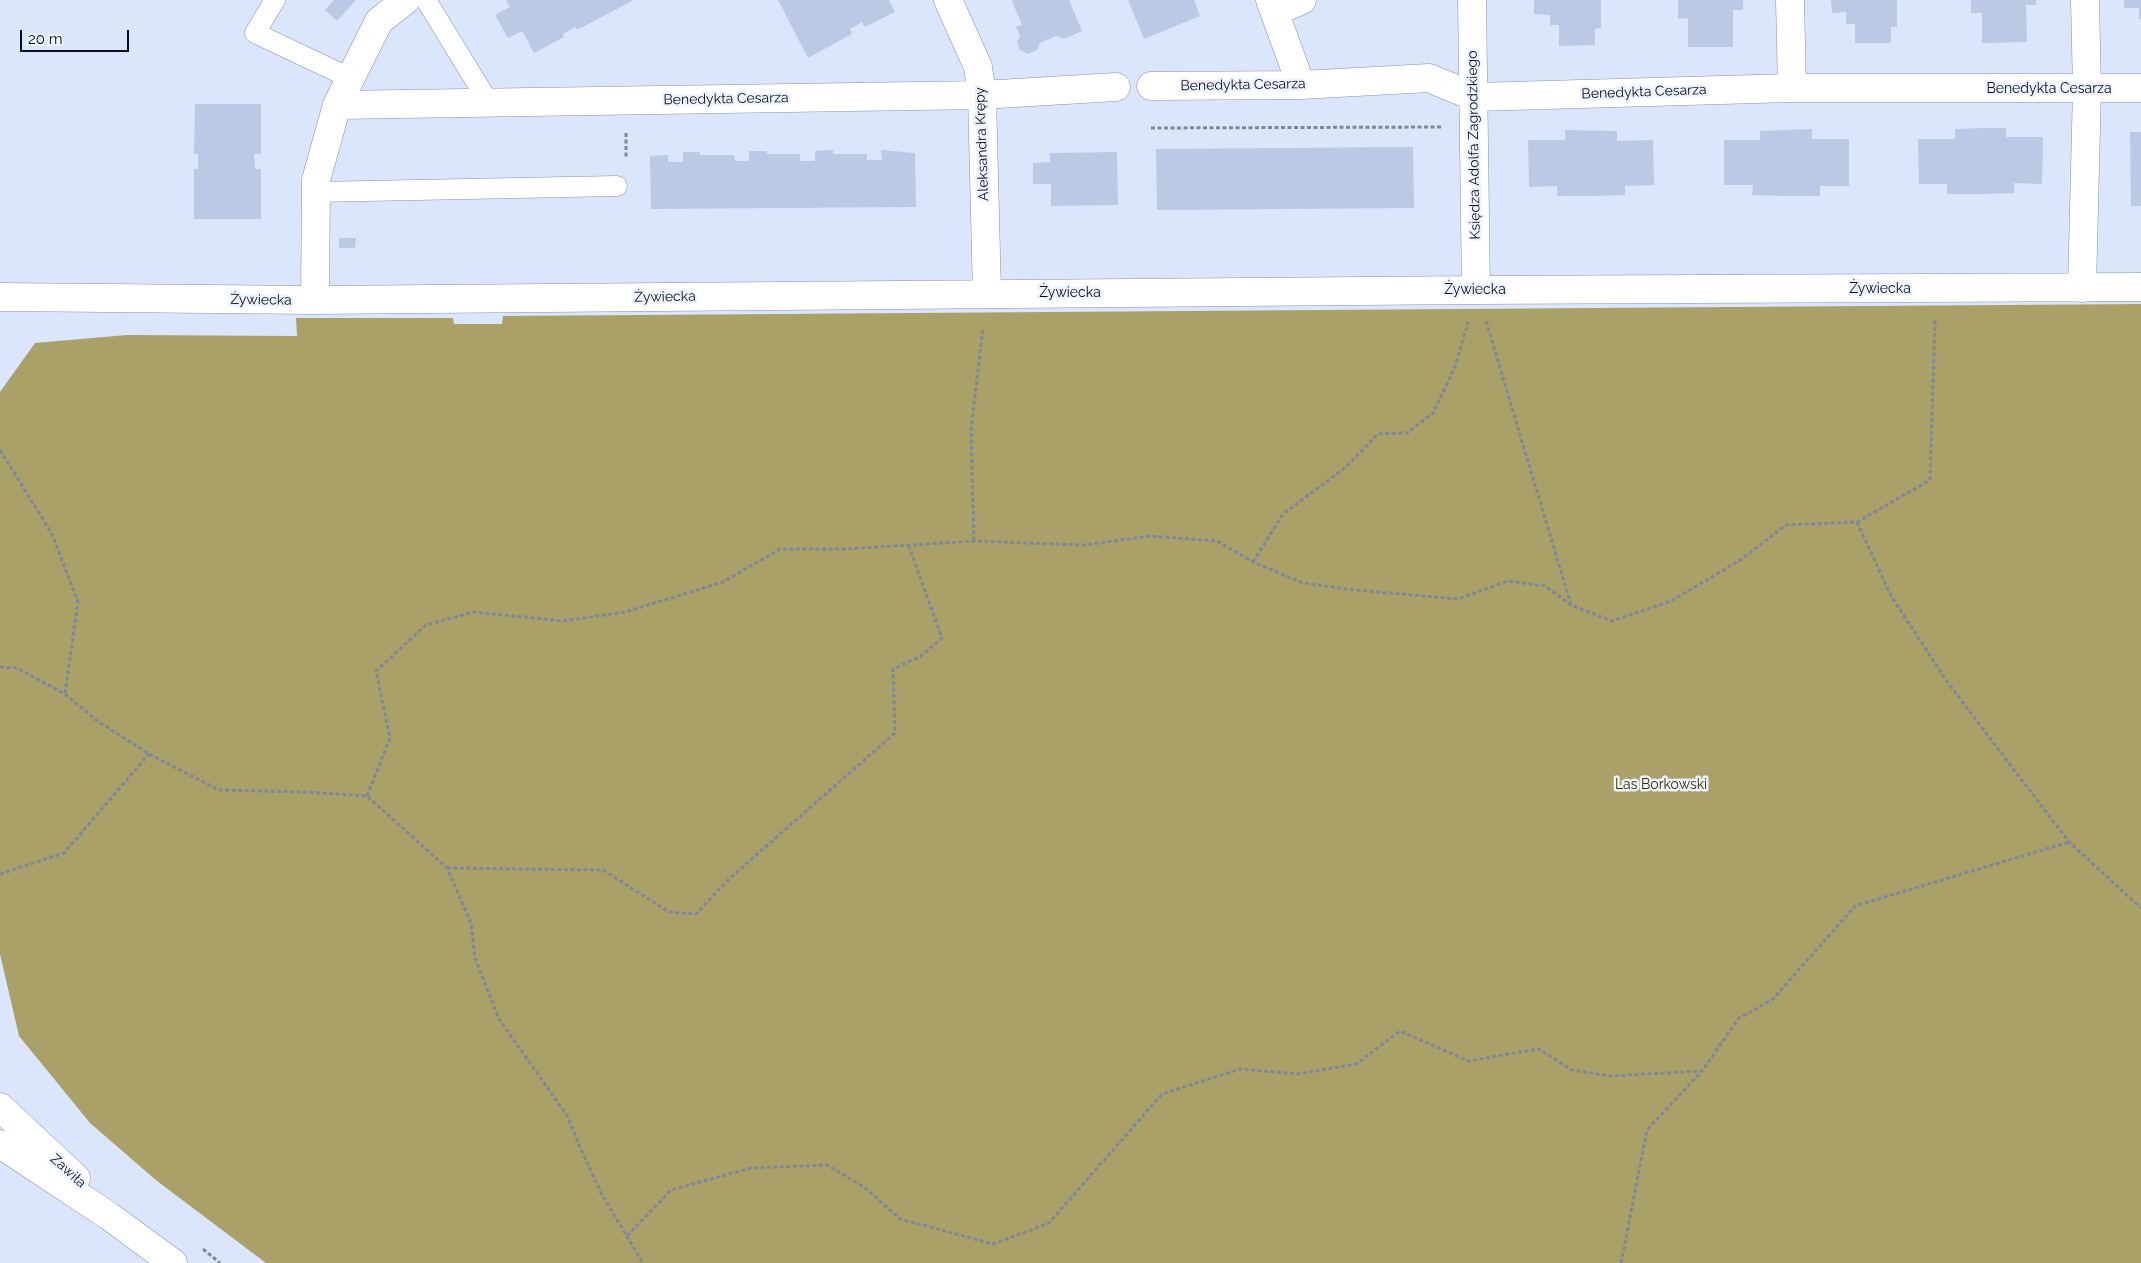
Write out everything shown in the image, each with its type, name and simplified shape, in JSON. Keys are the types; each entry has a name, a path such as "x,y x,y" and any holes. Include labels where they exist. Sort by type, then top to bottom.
{"street":[{"path":"315,300 316,180 336,105 379,21 406,0"},
{"name":"Aleksandra Krępy","path":"948,0 978,67 982,95 986,294"},
{"path":"1301,85 1272,6 1302,0"},
{"name":"Księdza Adolfa Zagrodzkiego","path":"1472,0 1475,96 1476,290"},
{"path":"1790,0 1792,88"},
{"path":"2082,288 2086,90 2085,0"},
{"name":"Benedykta Cesarza","path":"1151,86 1301,85 1429,78 1475,96 1792,88 2086,90 2141,88"},
{"name":"Benedykta Cesarza","path":"336,105 982,95 1116,87"},
{"name":"Żywiecka","path":"0,297 315,300 1476,290 2141,287"},
{"name":"Zawiła","path":"0,1107 136,1236"},
{"name":"Zawiła","path":"0,1144 173,1263"}],"lane":[{"path":"275,0 255,33 350,78"},
{"path":"426,0 489,103"},
{"path":"316,192 617,186"}],"path":[{"path":"617,186 626,182 626,101"},
{"path":"1151,128 1442,127"},
{"path":"367,796 390,738 376,671 426,625 474,612 563,621 625,612 723,582 780,549 910,546 974,541 1084,545 1150,536 1217,541 1253,562 1303,583 1355,590 1458,599 1508,581 1546,586 1571,605 1612,621 1671,601 1739,562 1786,525 1857,522 1930,480 1936,289"},
{"path":"1253,562 1284,514 1346,467 1378,434 1407,433 1433,413 1455,367 1476,290"},
{"path":"1476,290 1571,605"},
{"path":"974,541 971,431 986,294"},
{"path":"0,450 52,534 78,602 66,694"},
{"path":"1857,522 1891,596 1948,683 2069,842 2141,908"},
{"path":"447,868 603,870 669,912 696,914 730,878 895,733 893,669 921,656 942,638 910,546"},
{"path":"0,667 17,668 66,694 96,720 149,754 218,790 306,792 367,796 447,868 471,923 475,958 499,1019 568,1117 578,1145 601,1193 643,1263"},
{"path":"0,874 64,853 149,754"},
{"path":"1622,1263 1647,1130 1702,1071 1738,1019 1773,999 1855,906 2069,842"},
{"path":"628,1236 671,1190 751,1168 827,1165 864,1187 900,1218 993,1244 1049,1223 1162,1094 1240,1069 1298,1074 1356,1064 1400,1031 1468,1061 1539,1049 1572,1070 1610,1076 1702,1071"}],"green space":[{"name":"Las Borkowski","path":"2141,304 2141,1263 266,1263 157,1181 90,1123 19,1036 0,954 0,392 35,343 127,335 297,336 296,318 453,318 454,324 502,324 503,316"}],"building":[{"path":"334,0 356,0 337,21 325,10"},
{"path":"506,0 634,0 577,30 575,27 563,34 564,37 534,53 522,31 508,38 495,15 510,7"},
{"path":"778,0 889,0 895,12 865,27 862,22 850,29 852,34 808,58"},
{"path":"1069,0 1082,31 1064,39 1056,36 1040,43 1037,50 1028,54 1020,50 1017,42 1020,36 1016,27 1022,25 1012,1"},
{"path":"1128,0 1194,0 1200,16 1144,39"},
{"path":"1534,0 1601,0 1601,28 1595,29 1595,45 1559,46 1559,25 1550,25 1550,15 1534,14"},
{"path":"1678,0 1743,0 1743,10 1733,10 1733,47 1688,47 1688,18 1678,19"},
{"path":"1831,0 1897,0 1897,27 1891,27 1891,43 1855,43 1855,24 1846,24 1846,12 1832,13"},
{"path":"1971,0 2036,0 2036,5 2026,5 2027,42 1982,43 1982,13 1971,13"},
{"path":"2124,0 2141,0 2141,19 2139,19 2139,8 2124,8"},
{"path":"195,104 261,104 261,154 254,154 255,169 261,169 261,219 194,219 194,169 198,169 198,154 194,154"},
{"path":"2006,128 2006,137 2043,137 2042,184 2014,183 2014,193 1947,194 1947,184 1919,184 1918,139 1955,139 1955,129"},
{"path":"1812,129 1812,139 1849,139 1849,186 1820,186 1820,196 1786,196 1752,195 1753,185 1724,185 1724,140 1760,140 1760,131"},
{"path":"1565,130 1617,131 1617,141 1653,140 1654,185 1625,186 1625,195 1592,196 1557,196 1557,186 1529,187 1528,140 1565,140"},
{"path":"2130,132 2141,132 2141,206 2131,206"},
{"path":"1413,147 1414,208 1157,210 1156,149"},
{"path":"833,150 833,154 867,154 867,160 882,160 881,150 915,153 916,207 651,209 650,156 668,155 668,162 683,162 683,152 700,152 700,155 734,155 735,161 749,161 749,151 767,151 767,154 800,154 800,161 815,161 815,151"},
{"path":"1117,152 1118,205 1051,206 1051,184 1033,184 1033,163 1050,162 1050,153"},
{"path":"339,238 356,238 355,248 339,248"}]}
